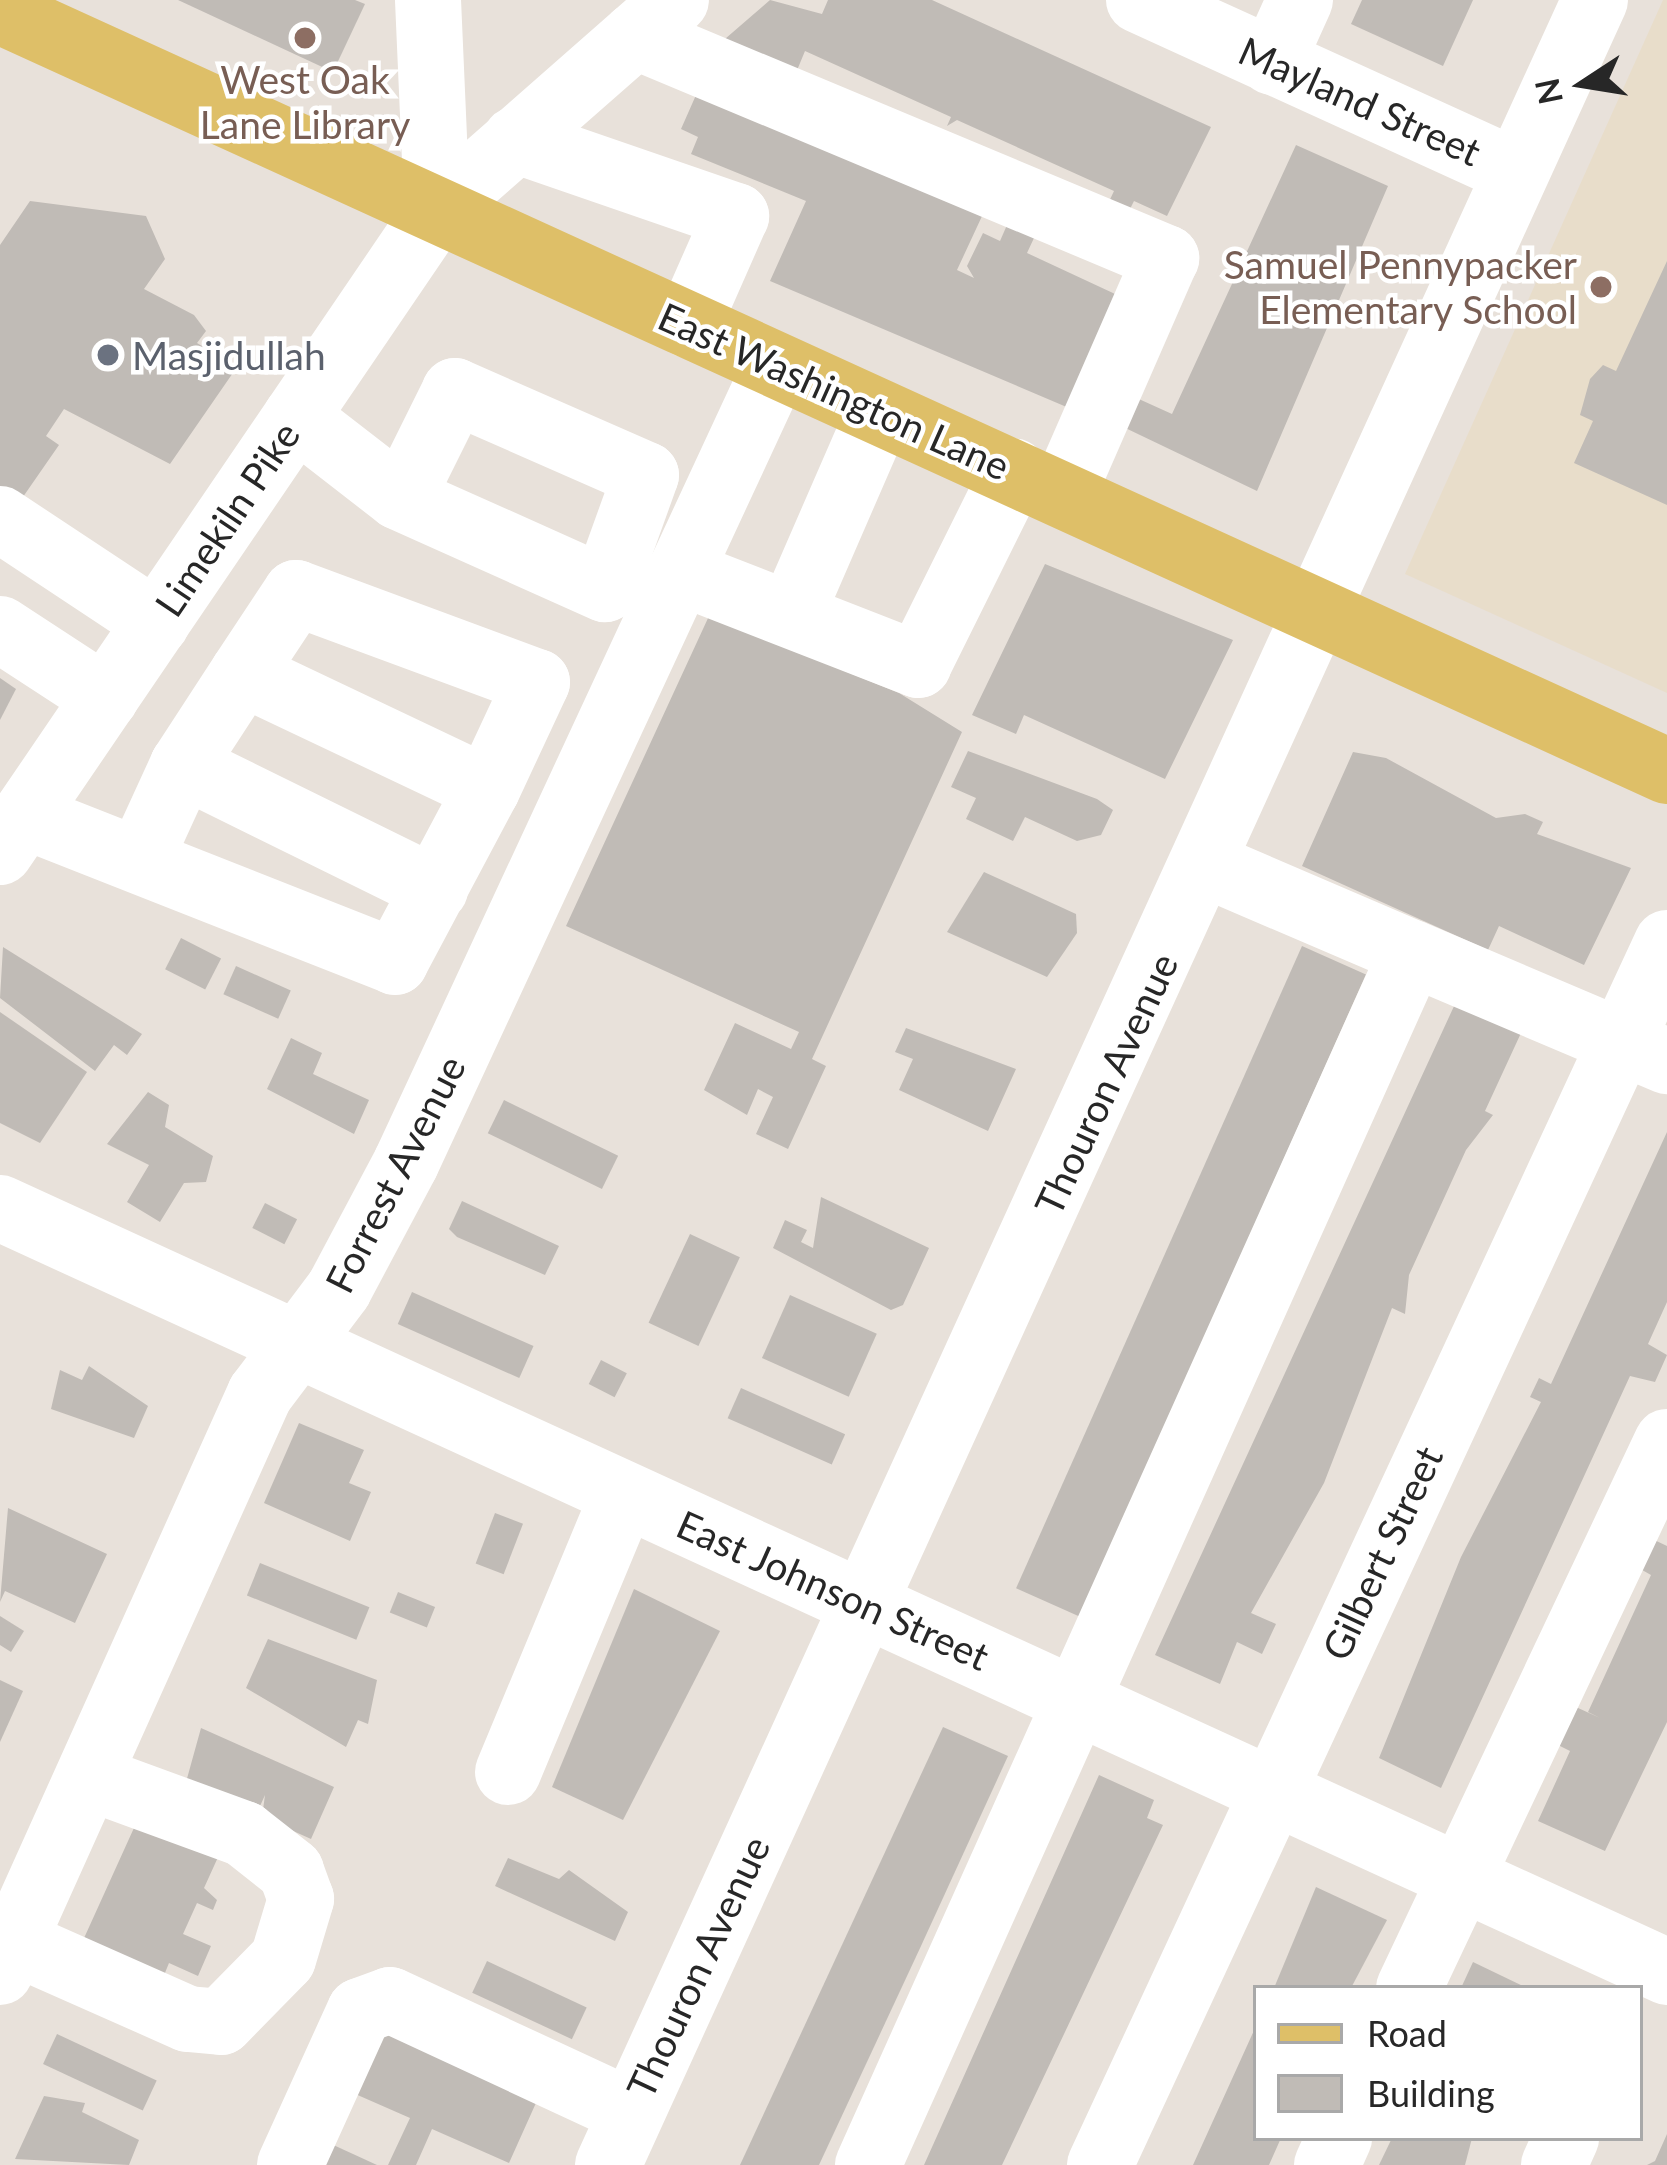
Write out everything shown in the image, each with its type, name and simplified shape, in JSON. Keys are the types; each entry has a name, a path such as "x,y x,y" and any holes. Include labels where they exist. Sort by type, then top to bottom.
{"main road":[{"name":"East Washington Lane","path":"0,11 1667,771"}],"street":[{"path":"428,0 437,210"},
{"name":"Mayland Street","path":"1139,0 1516,172"},
{"path":"1272,62 1300,0"},
{"name":"Thouron Avenue","path":"620,2139 1207,865 1595,0"},
{"path":"656,18 1166,258 1038,483 918,665 680,572"},
{"name":"Limekiln Pike","path":"13,834 437,210 656,18"},
{"path":"515,140 736,216 688,325"},
{"name":"Forrest Avenue","path":"7,1957 293,1343 339,1288 391,1193 776,366"},
{"path":"792,614 879,413"},
{"path":"296,417 402,498"},
{"path":"0,519 157,623"},
{"path":"13,834 140,860 395,962 487,789 537,682 296,593 183,765 140,860"},
{"path":"0,629 106,698"},
{"path":"243,673 487,789"},
{"path":"183,765 435,889"},
{"path":"1207,865 1643,1049"},
{"name":"Gilbert Street","path":"1100,2165 1273,1791 1643,1049 1667,943"},
{"path":"868,2165 1081,1702 1412,953"},
{"name":"East Johnson Street","path":"0,1208 623,1496 1654,1961"},
{"path":"1410,1985 1667,1442"},
{"path":"508,1772 623,1496"},
{"path":"7,1957 188,2019 220,2022 283,1959 301,1899 291,1871 244,1834 91,1778"},
{"path":"290,2165 360,2011 390,2000 620,2139"}],"shaded area":[{"name":"Samuel Pennypacker Elementary School","path":"1663,0 1667,0 1667,693 1405,574"}],"building":[{"name":"West Oak Lane Library","path":"178,0 355,0 365,4 333,72"},
{"path":"770,0 822,14 828,0 932,0 1211,127 1167,216 1134,201 1125,219 1105,210 1114,191 957,120 947,126 951,117 805,51 793,80 718,45"},
{"path":"1362,0 1473,0 1443,66 1351,24"},
{"path":"700,86 983,214 957,270 974,278 967,266 983,233 1000,241 1007,225 1034,238 1027,253 1128,300 1076,411 770,281 806,201 691,154 698,137 681,129"},
{"path":"1296,145 1388,186 1257,491 1117,424 1130,395 1172,414"},
{"name":"Masjidullah","path":"30,201 146,216 165,259 144,289 194,315 206,331 197,343 237,367 170,464 64,409 46,436 59,445 16,507 0,496 0,245"},
{"path":"1667,261 1667,505 1574,463 1593,421 1580,415 1590,379 1603,365 1616,371"},
{"path":"1045,564 1233,640 1165,779 1024,715 1016,734 972,715"},
{"path":"709,616 899,693 962,732 812,1059 826,1066 788,1149 756,1134 773,1097 758,1089 747,1115 704,1090 735,1023 791,1049 799,1032 566,926"},
{"path":"0,678 16,689 0,720"},
{"path":"968,751 1097,799 1113,810 1101,835 1077,841 1025,817 1013,841 966,819 976,798 951,787"},
{"path":"1353,752 1386,758 1496,818 1525,814 1543,822 1537,834 1631,868 1584,965 1499,926 1488,950 1302,866"},
{"path":"984,872 1076,914 1077,933 1047,977 947,932"},
{"path":"181,938 221,958 205,990 165,969"},
{"path":"1302,946 1366,974 1080,1617 1016,1588"},
{"path":"3,947 142,1034 127,1055 114,1045 95,1071 0,998"},
{"path":"236,966 291,990 278,1019 223,994"},
{"path":"1455,1004 1521,1033 1485,1111 1493,1115 1466,1150 1409,1275 1405,1314 1392,1308 1324,1483 1251,1613 1276,1624 1262,1654 1237,1642 1220,1684 1155,1655"},
{"path":"0,1012 87,1072 40,1143 0,1123"},
{"path":"906,1028 1016,1069 988,1131 899,1090 913,1059 895,1052"},
{"path":"291,1038 322,1053 313,1074 369,1100 354,1134 267,1089"},
{"path":"148,1092 169,1105 165,1127 213,1156 206,1182 184,1183 160,1222 127,1202 149,1165 107,1144"},
{"path":"504,1100 618,1156 602,1189 488,1133"},
{"path":"1667,1132 1667,1302 1648,1344 1667,1355 1655,1382 1630,1376 1441,1788 1379,1758 1461,1557 1541,1402 1530,1397 1539,1378 1551,1384"},
{"path":"821,1197 929,1248 903,1305 891,1310 773,1248 785,1220 807,1230 801,1242 813,1248"},
{"path":"462,1201 559,1246 545,1275 457,1237 449,1229"},
{"path":"265,1203 297,1219 284,1244 252,1228"},
{"path":"690,1234 740,1257 698,1346 649,1323"},
{"path":"412,1292 534,1346 519,1378 398,1324"},
{"path":"790,1295 877,1334 849,1397 762,1358"},
{"path":"601,1360 627,1373 615,1397 589,1384"},
{"path":"89,1366 148,1406 134,1438 51,1409 60,1370 82,1380"},
{"path":"741,1388 845,1434 832,1465 728,1418"},
{"path":"299,1423 364,1450 349,1483 371,1492 350,1541 264,1503"},
{"path":"8,1508 107,1554 75,1623 5,1591 0,1602"},
{"path":"495,1513 523,1524 504,1574 476,1563"},
{"path":"1648,1537 1667,1546 1667,1722 1605,1851 1538,1821 1570,1751 1546,1739 1565,1702 1600,1718 1588,1712 1651,1575 1635,1566"},
{"path":"260,1563 369,1607 356,1640 247,1595"},
{"path":"634,1589 720,1631 623,1820 552,1787"},
{"path":"398,1592 435,1607 427,1627 390,1612"},
{"path":"0,1616 24,1631 11,1652 0,1645"},
{"path":"268,1639 377,1680 368,1724 358,1720 346,1747 246,1688"},
{"path":"0,1680 23,1691 0,1742"},
{"path":"943,1727 1008,1756 921,1946 819,2165 740,2165"},
{"path":"201,1728 334,1787 311,1839 262,1817 265,1795 252,1824 183,1793"},
{"path":"1099,1775 1154,1800 1147,1818 1163,1825 1002,2165 924,2165"},
{"path":"143,1808 224,1844 204,1888 217,1900 213,1910 197,1903 183,1934 211,1946 198,1976 169,1963 156,1995 75,1958"},
{"path":"508,1858 559,1879 569,1870 628,1912 615,1941 495,1886"},
{"path":"1316,1887 1387,1920 1353,1985 1275,1985"},
{"path":"487,1961 587,2007 572,2039 472,1993"},
{"path":"1473,1962 1521,1985 1462,1985"},
{"path":"384,2023 540,2094 509,2163 432,2129 416,2165 388,2165 410,2118 353,2093"},
{"path":"1253,2033 1253,2141 1280,2141 1269,2165 1193,2165"},
{"path":"57,2034 157,2080 143,2110 43,2064"},
{"path":"44,2096 85,2103 82,2112 139,2140 129,2165 15,2159"},
{"path":"1667,2134 1667,2165 1647,2165 1655,2161"},
{"path":"1391,2141 1471,2141 1465,2165 1379,2165"},
{"path":"329,2143 377,2165 313,2165"}],"place":[{"name":"West Oak Lane Library","path":"305,38"},
{"name":"Samuel Pennypacker Elementary School","path":"1601,287"},
{"name":"Masjidullah","path":"108,355"}]}
